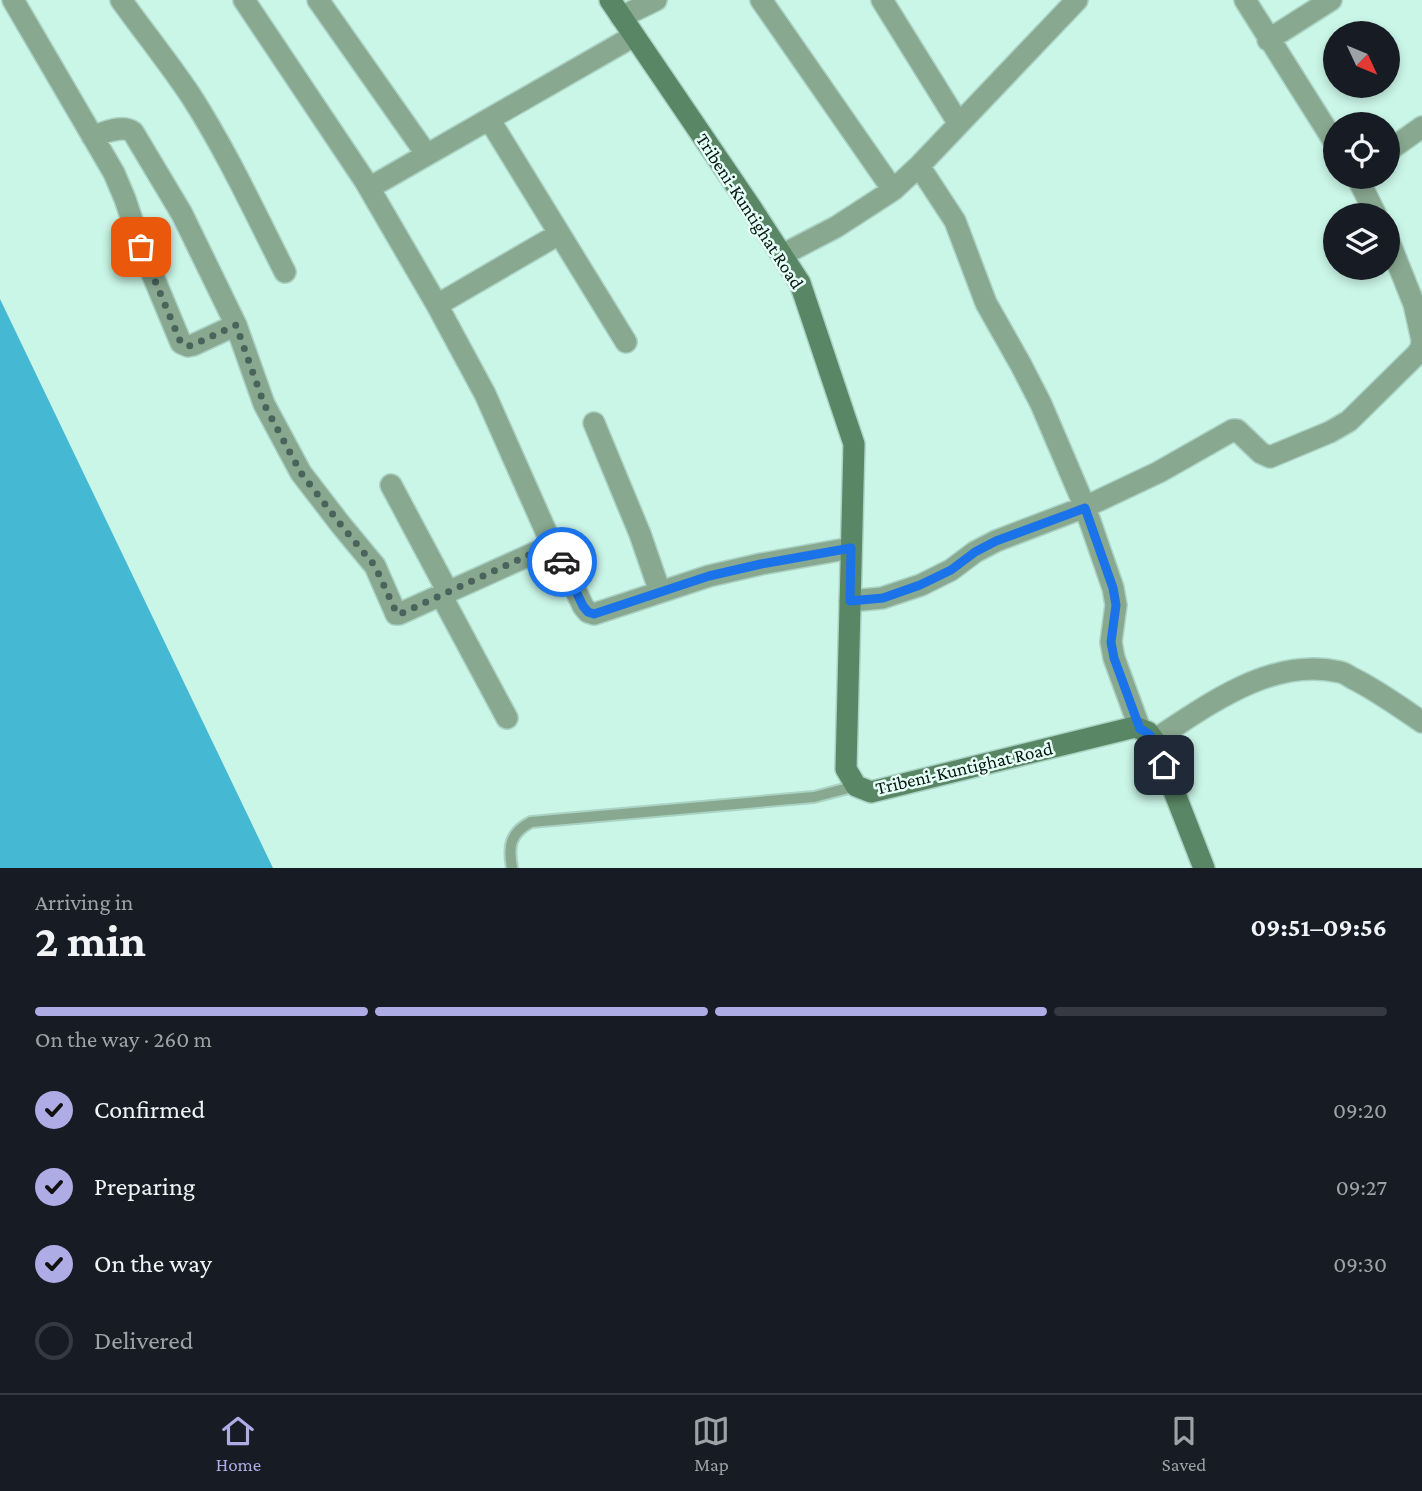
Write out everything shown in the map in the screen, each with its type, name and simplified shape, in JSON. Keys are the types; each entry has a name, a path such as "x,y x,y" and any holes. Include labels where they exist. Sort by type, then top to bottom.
{"main road":[{"name":"Tribeni-Kuntighat Road","path":"615,8 800,283 854,444 846,769 856,786 871,792 1135,727 1147,734"},
{"path":"1147,734 1204,868"}],"street":[{"path":"13,0 114,173 181,343 193,345 236,325"},
{"path":"121,0 193,99 231,165 285,272"},
{"path":"244,0 369,187 436,305 485,394 552,545 588,612 599,614 709,576 851,548"},
{"path":"317,0 427,155"},
{"path":"615,8 656,0"},
{"path":"761,0 892,190"},
{"path":"882,0 959,124"},
{"path":"782,255 836,227 892,190 919,166 1077,0"},
{"path":"1245,0 1323,125"},
{"path":"1268,40 1331,0"},
{"path":"369,187 634,36"},
{"path":"489,119 625,342"},
{"path":"92,136 123,127 133,132 182,214 236,325 264,404 301,473 375,566 397,614 552,545"},
{"path":"1400,143 1422,127"},
{"path":"919,166 955,221 986,303 1041,404 1085,508 1113,588 1116,605 1111,642 1114,658 1147,734 1262,677 1304,669 1341,672 1367,685 1422,722"},
{"path":"436,305 559,234"},
{"path":"850,601 883,598 920,585 951,570 975,552 996,541 1085,508 1159,472 1233,430 1237,430 1261,453 1270,457 1340,427 1421,348 1414,304 1400,269"},
{"path":"594,423 636,524 660,592"},
{"path":"391,485 507,718"}],"lane":[{"path":"512,868 510,857 513,837 519,828 531,822 814,797 856,786"}],"water":[{"path":"0,299 273,868 0,868"}],"way so far":[{"path":"141,247 181,343 193,345 236,325 264,404 301,473 375,566 397,614 552,545 562,562"}],"route":[{"path":"562,562 583,606 594,614 709,576 851,548 850,601 883,598 951,570 975,552 996,541 1085,508 1113,588 1116,605 1111,642 1114,658 1140,729 1148,732 1154,740 1164,765"}]}
